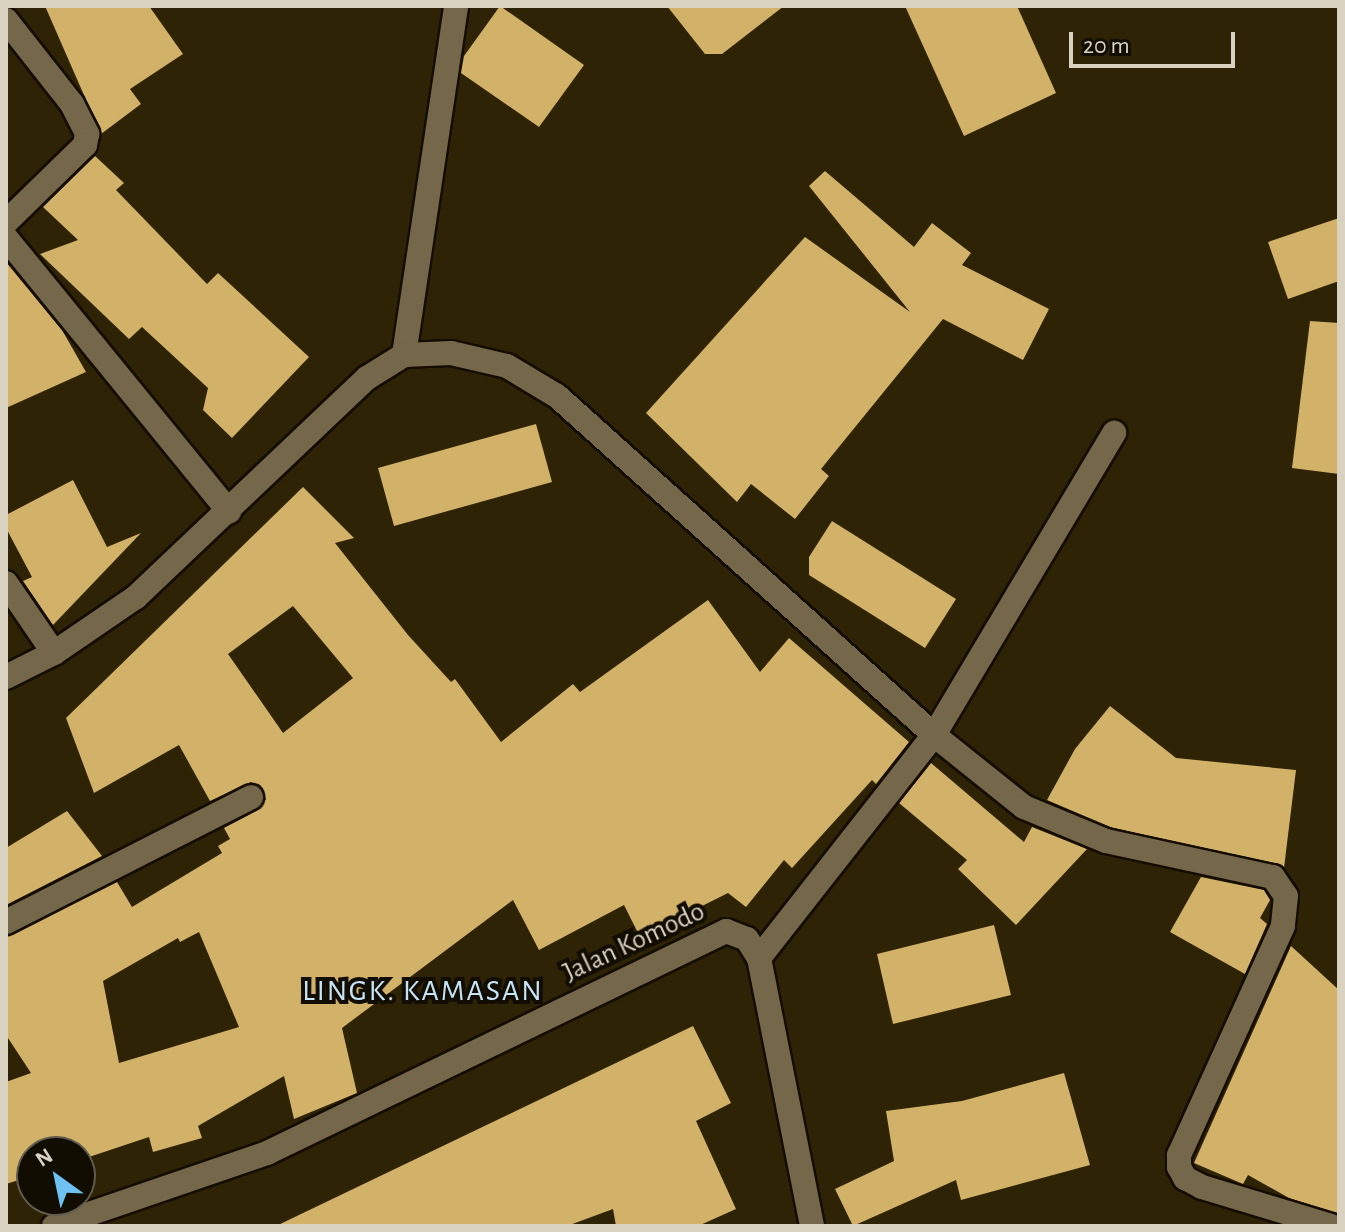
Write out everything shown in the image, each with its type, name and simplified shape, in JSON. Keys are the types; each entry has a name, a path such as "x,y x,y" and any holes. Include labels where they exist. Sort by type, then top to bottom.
{"street":[{"path":"404,355 456,6"},
{"path":"6,20 72,104 87,134 85,145 6,222"},
{"path":"6,238 229,511"},
{"path":"6,677 54,653 136,597 367,378 404,355 480,358 520,373 557,396 934,735 1024,807 1106,841 1255,869 1283,888 1288,907 1283,926 1179,1155 1179,1167 1185,1178 1202,1187 1331,1226"},
{"path":"812,1226 759,958 934,735 1114,433"},
{"path":"6,583 54,653"},
{"path":"6,922 251,797"},
{"name":"Jalan Komodo","path":"54,1226 267,1153 715,932 742,936 759,958"}],"building":[{"path":"45,6 149,6 183,54 130,89 141,104 101,134"},
{"path":"500,6 584,65 539,127 461,73 464,56"},
{"path":"667,6 784,6 722,54 705,54"},
{"path":"905,6 1017,6 1056,93 964,136"},
{"path":"95,156 124,183 116,190 207,284 218,273 309,357 232,438 203,410 208,388 142,327 129,339 40,254 78,240 43,207"},
{"path":"825,171 914,247 932,223 971,253 962,265 1049,309 1023,360 943,319 821,469 829,476 795,519 751,484 737,502 646,413 805,237 910,312 809,186"},
{"path":"1339,218 1339,281 1288,299 1268,242"},
{"path":"6,262 62,330 86,372 6,408"},
{"path":"1310,321 1339,323 1339,474 1292,468"},
{"path":"536,424 552,482 394,526 378,468"},
{"path":"73,480 107,547 141,533 53,625 23,581 32,577 6,528 6,515"},
{"path":"303,487 354,538 335,543 408,635 451,682 455,679 501,742 573,684 580,692 708,600 760,672 789,638 909,742 876,784 872,780 792,868 784,860 746,907 728,893 640,937 624,905 539,950 513,900 342,1028 357,1093 294,1119 284,1076 198,1126 202,1138 153,1152 149,1137 96,1155 96,1136 16,1136 16,1181 6,1184 6,1082 31,1073 6,1035 6,937 117,882 132,907 222,853 218,846 230,839 224,828 258,810 266,799 260,785 251,782 210,801 179,745 94,793 66,718","holes":["293,606 353,678 283,733 228,654","199,932 239,1027 119,1063 103,981 178,938 180,942"]},
{"path":"832,521 956,599 925,648 809,575 809,557"},
{"path":"1110,706 1176,758 1296,770 1284,868 1110,827 1047,800 1075,749"},
{"path":"931,763 1024,842 1032,827 1087,849 1016,925 958,869 967,860 899,803"},
{"path":"67,811 102,856 6,905 6,848"},
{"path":"1201,877 1264,890 1270,900 1260,918 1267,924 1245,974 1170,932"},
{"path":"994,925 1011,995 893,1024 877,954"},
{"path":"1291,946 1339,990 1339,1214 1289,1198 1248,1175 1243,1184 1194,1163"},
{"path":"693,1026 731,1103 696,1121 736,1209 698,1226 616,1226 613,1209 567,1226 276,1226"},
{"path":"1064,1073 1090,1165 961,1200 956,1180 853,1226 835,1189 894,1161 886,1111 962,1101"}],"district":[{"name":"LINGK. KAMASAN","path":"423,991"}]}
